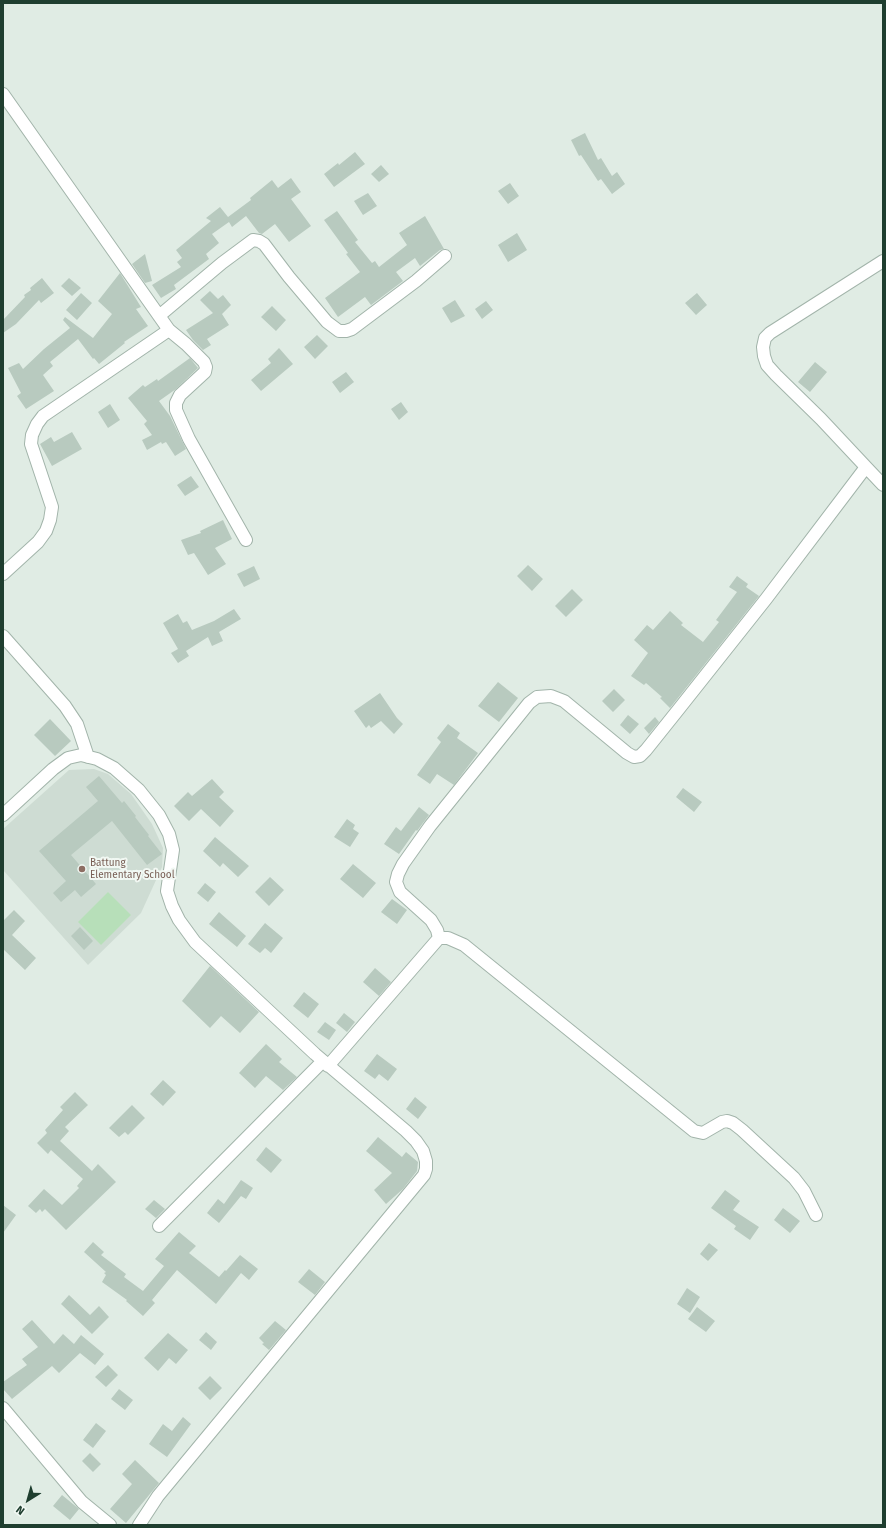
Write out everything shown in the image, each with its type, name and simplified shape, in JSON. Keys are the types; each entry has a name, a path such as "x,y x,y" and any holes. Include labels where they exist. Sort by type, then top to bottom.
{"street":[{"path":"3,94 169,330 204,362 206,367 205,372 180,395 176,403 176,410 189,439 246,540"},
{"path":"159,316 222,263 253,240 264,244 289,277 327,322 339,331 352,329 416,281 445,256"},
{"path":"883,260 770,333 765,338 763,347 767,365 826,424 883,485"},
{"path":"3,574 38,542 46,531 50,520 52,507 31,444 32,434 37,424 43,416 169,330"},
{"path":"439,938 437,930 431,920 400,892 396,882 398,874 403,864 430,826 529,703 537,697 551,696 564,701 627,754 634,757 640,756 766,600 866,467"},
{"path":"3,636 65,706 77,724 88,757"},
{"path":"3,815 53,769 68,758 81,756 88,757 97,759 114,768 139,790 159,815 169,834 173,850 167,891 179,920 195,942 325,1063 416,1141 423,1151 426,1160 424,1175 158,1496 139,1525"},
{"path":"159,1226 325,1063 439,938 448,938 464,945 694,1131 703,1133 722,1122 727,1121 733,1123 794,1178 804,1191 816,1215"},
{"path":"3,1408 82,1502 110,1525"}],"shaded area":[{"name":"Battung Elementary School","path":"94,769 108,774 131,794 152,824 163,848 162,867 141,913 88,965 3,870 3,829 69,770"}],"green space":[{"path":"108,892 131,915 101,945 78,922"}],"building":[{"path":"585,133 598,160 601,158 612,176 617,172 625,184 612,194 601,179 598,181 581,155 579,156 571,140"},
{"path":"355,152 365,164 334,187 324,174 338,163 339,165"},
{"path":"381,165 389,174 379,182 371,174"},
{"path":"291,178 301,192 291,199 311,226 289,242 275,224 262,234 259,233 246,216 232,227 229,222 212,234 219,243 206,254 209,259 174,285 176,289 161,298 152,285 181,267 177,262 182,258 176,250 211,221 206,218 220,207 228,217 251,200 250,198 272,180 278,188"},
{"path":"510,183 519,196 508,204 498,191"},
{"path":"368,193 377,206 363,215 354,201"},
{"path":"337,211 358,240 355,242 372,263 375,261 379,267 407,245 399,233 425,216 444,249 440,250 420,266 415,258 396,272 403,281 371,305 365,297 338,317 325,298 360,272 346,254 348,253 324,220"},
{"path":"517,233 527,250 508,262 498,245"},
{"path":"145,254 152,281 145,283 132,264"},
{"path":"120,273 141,307 136,309 148,326 124,342 125,343 99,364 94,358 93,359 78,339 50,362 53,366 43,375 54,391 26,409 17,396 21,393 8,368 19,363 23,369 44,349 70,328 63,320 65,317 93,338 112,314 98,301"},
{"path":"42,278 54,293 41,303 39,300 16,324 3,333 3,320 25,297 24,295 31,290 30,288"},
{"path":"69,278 81,288 72,296 61,286"},
{"path":"210,291 218,299 223,295 231,305 222,314 229,325 207,339 211,345 203,350 186,330 213,313 200,300"},
{"path":"81,293 92,303 77,320 66,310"},
{"path":"697,293 707,305 696,315 685,303"},
{"path":"455,300 465,316 451,323 442,308"},
{"path":"486,301 493,310 482,319 475,309"},
{"path":"272,306 286,320 276,331 261,317"},
{"path":"317,335 328,346 315,359 304,347"},
{"path":"279,348 293,364 261,391 251,380 271,363 268,359"},
{"path":"190,358 198,368 176,389 159,401 170,416 186,449 175,456 166,442 162,444 161,442 147,450 142,440 152,435 144,424 147,421 128,398 143,385 145,387 157,379 158,381"},
{"path":"815,362 827,372 810,392 798,382"},
{"path":"346,372 354,382 340,393 332,382"},
{"path":"401,402 408,412 399,420 391,409"},
{"path":"110,404 120,420 108,428 98,412"},
{"path":"72,432 82,449 52,466 40,444 51,437 54,442"},
{"path":"191,476 199,487 185,496 177,485"},
{"path":"223,520 232,539 215,548 226,564 208,575 194,553 188,555 181,540 201,533 200,531"},
{"path":"528,565 543,579 532,591 517,576"},
{"path":"254,566 260,579 244,587 237,574"},
{"path":"737,576 748,584 746,587 759,596 670,708 660,698 662,697 646,683 644,685 631,676 648,653 634,640 647,625 653,630 670,611 683,623 681,625 703,642 719,622 716,620 737,592 729,587"},
{"path":"572,589 583,600 566,617 555,606"},
{"path":"234,609 241,619 219,632 223,641 212,646 208,637 186,651 189,656 178,663 171,653 178,649 163,623 178,614 183,623 187,621 192,630 214,621"},
{"path":"498,682 518,698 499,722 478,706"},
{"path":"614,689 625,700 613,712 602,701"},
{"path":"380,693 397,718 403,724 394,734 381,721 371,728 369,725 366,728 354,711"},
{"path":"628,715 639,724 630,734 620,725"},
{"path":"655,717 659,722 649,734 644,728"},
{"path":"50,719 71,741 55,756 34,735"},
{"path":"448,724 460,733 457,738 478,753 454,785 437,774 430,784 417,775 441,742 437,738"},
{"path":"99,776 122,803 124,801 162,854 147,865 112,821 71,855 96,884 81,897 75,890 61,902 53,893 66,881 39,851 98,801 86,787"},
{"path":"212,779 224,792 219,797 234,811 220,827 201,809 189,821 174,806 188,792 192,796"},
{"path":"683,788 702,802 694,812 676,797"},
{"path":"419,807 429,815 399,854 384,844 396,827 401,831"},
{"path":"347,819 355,825 353,829 359,833 350,847 334,837"},
{"path":"215,837 249,866 238,877 223,863 220,867 203,851"},
{"path":"353,864 376,883 363,898 340,879"},
{"path":"270,877 284,890 269,906 255,892"},
{"path":"205,883 216,892 208,902 197,893"},
{"path":"392,899 407,910 397,924 381,912"},
{"path":"14,910 25,921 12,935 36,958 25,970 3,949 3,921"},
{"path":"219,912 246,936 237,947 209,924"},
{"path":"265,923 283,938 271,953 265,948 260,953 248,944"},
{"path":"80,927 93,941 84,950 71,936"},
{"path":"210,966 259,1012 240,1033 221,1016 210,1028 182,1001"},
{"path":"375,968 391,982 379,996 363,982"},
{"path":"304,992 319,1004 308,1018 293,1006"},
{"path":"344,1013 355,1022 347,1032 336,1023"},
{"path":"325,1022 336,1030 329,1040 317,1032"},
{"path":"266,1044 282,1059 279,1062 297,1077 283,1090 266,1076 255,1088 239,1073"},
{"path":"377,1054 397,1069 388,1081 379,1074 375,1079 364,1071"},
{"path":"163,1080 176,1092 163,1106 150,1094"},
{"path":"75,1092 88,1105 65,1127 69,1131 60,1141 92,1171 98,1164 116,1182 66,1230 45,1209 42,1212 40,1209 36,1213 28,1206 44,1189 62,1205 79,1188 77,1186 83,1179 51,1150 48,1154 37,1143 47,1133 45,1130 63,1110 60,1107"},
{"path":"415,1097 427,1107 418,1119 406,1109"},
{"path":"132,1105 145,1118 128,1135 125,1132 119,1137 109,1128"},
{"path":"378,1137 402,1157 406,1152 418,1162 417,1171 403,1189 386,1204 374,1190 392,1173 366,1151"},
{"path":"266,1147 282,1160 271,1173 256,1160"},
{"path":"241,1180 253,1188 246,1199 241,1196 219,1223 207,1213 218,1199 224,1204"},
{"path":"725,1190 740,1201 733,1210 759,1227 750,1240 734,1229 736,1226 711,1208"},
{"path":"154,1200 165,1209 156,1218 145,1209"},
{"path":"3,1205 16,1215 3,1233"},
{"path":"783,1208 800,1221 790,1233 774,1220"},
{"path":"179,1232 196,1246 189,1253 219,1277 240,1255 258,1269 249,1280 241,1273 216,1304 177,1270 152,1300 155,1303 143,1316 126,1301 127,1300 102,1282 106,1275 104,1273 106,1272 84,1252 93,1242 104,1252 101,1255 126,1274 124,1277 143,1291 164,1266 155,1259"},
{"path":"709,1243 718,1250 708,1261 700,1254"},
{"path":"309,1269 325,1282 315,1295 298,1282"},
{"path":"687,1288 700,1297 690,1313 677,1304"},
{"path":"69,1295 90,1315 99,1306 109,1317 92,1334 61,1304"},
{"path":"697,1307 715,1321 706,1332 688,1319"},
{"path":"32,1320 54,1344 63,1334 74,1344 81,1335 104,1354 95,1365 80,1353 59,1373 52,1366 12,1399 3,1389 3,1382 27,1365 22,1359 38,1347 22,1329"},
{"path":"275,1321 286,1330 269,1350 262,1344 264,1343 259,1338"},
{"path":"206,1332 217,1342 211,1350 199,1340"},
{"path":"168,1333 188,1350 176,1364 169,1358 158,1371 144,1358"},
{"path":"108,1365 118,1375 106,1387 95,1377"},
{"path":"210,1376 222,1388 210,1400 198,1388"},
{"path":"119,1389 133,1400 125,1410 111,1399"},
{"path":"183,1417 191,1424 167,1457 149,1444 163,1424 172,1431"},
{"path":"96,1423 106,1431 93,1448 83,1440"},
{"path":"90,1453 101,1464 93,1472 82,1461"},
{"path":"135,1460 159,1483 126,1523 110,1509 132,1484 122,1474"},
{"path":"62,1495 79,1509 70,1520 53,1506"}],"place":[{"name":"Battung Elementary School","path":"82,869"}]}
